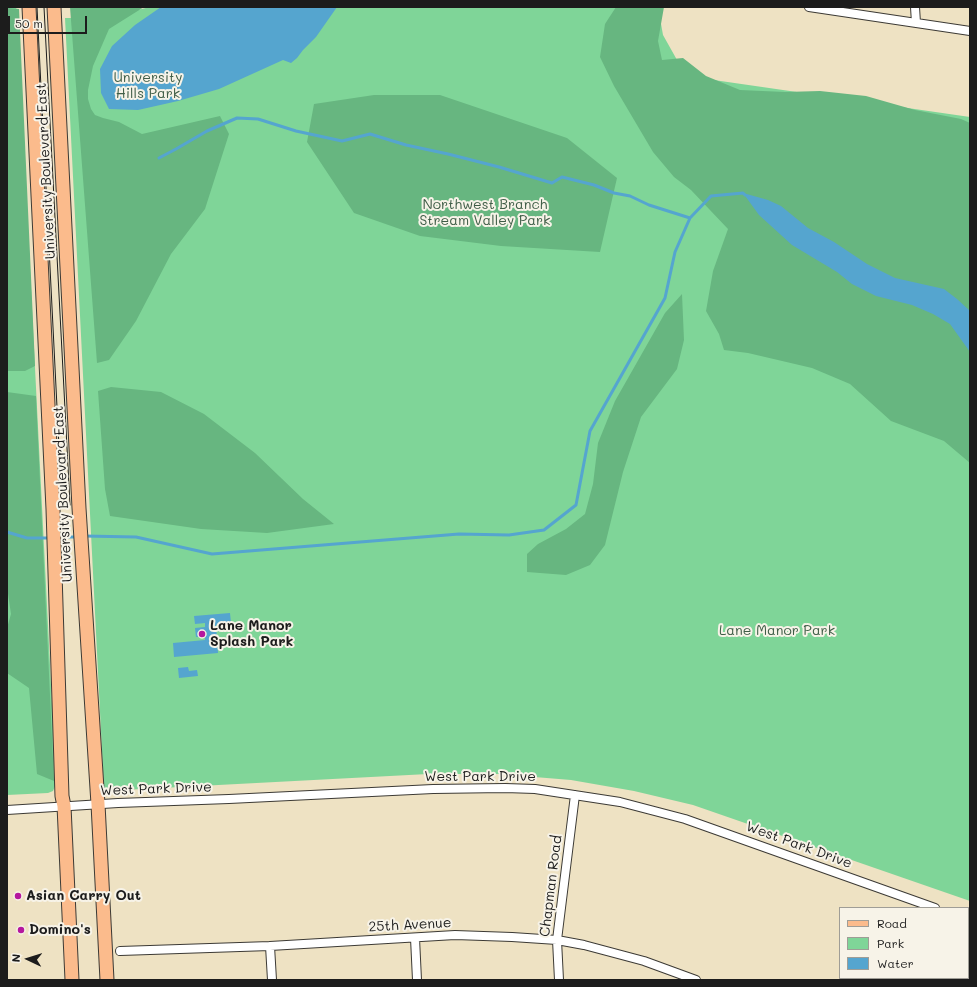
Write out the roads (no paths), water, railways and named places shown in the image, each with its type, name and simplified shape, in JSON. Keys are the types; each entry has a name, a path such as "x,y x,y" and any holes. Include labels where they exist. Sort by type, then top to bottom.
{"main road":[{"name":"University Boulevard East","path":"29,7 53,508 62,789 72,980"},
{"name":"University Boulevard East","path":"54,7 79,508 98,804 107,980"}],"street":[{"path":"809,7 970,31"},
{"path":"915,7 916,23"},
{"name":"West Park Drive","path":"7,810 98,804 433,789 535,789 638,806 685,819 932,907"},
{"name":"Chapman Road","path":"559,980 557,940 575,795"},
{"name":"25th Avenue","path":"120,951 270,946 461,935 557,940 584,945 644,961 692,979"},
{"path":"415,938 417,980"},
{"path":"270,946 272,980"}],"water":[{"path":"161,7 337,7 316,37 291,63 283,60 219,89 178,101 138,110 109,109 101,93 100,69 112,46 135,25"},
{"path":"743,193 768,200 781,206 808,228 834,242 867,264 895,278 944,289 970,311 970,352 950,324 933,314 912,305 876,296 852,284 837,272 792,245 759,215"},
{"path":"230,613 231,623 216,625 218,653 174,657 173,643 205,640 205,636 196,637 195,628 205,627 205,623 195,624 194,616"},
{"path":"188,667 189,671 197,670 198,676 179,678 178,668"}],"waterway":[{"path":"159,158 207,131 237,118 258,119 296,131 342,141 370,134 406,145 499,167 552,183 562,177 594,185 614,193 630,196 649,205 690,218"},
{"path":"84,536 136,537 212,554 459,534 509,535 544,530 576,505 590,431 665,298 675,252 690,218 711,196 743,193 745,195"},
{"path":"7,532 27,538 50,538"},
{"path":"58,537 78,537"}],"tram line":[{"path":"37,7 62,507"},
{"path":"44,7 70,505"}],"place":[{"name":"Lane Manor Splash Park","path":"202,634"},
{"name":"Asian Carry Out","path":"18,896"},
{"name":"Domino's","path":"21,930"}],"park label":[{"name":"University Hills Park","path":"148,86"},
{"name":"Northwest Branch Stream Valley Park","path":"485,214"},
{"name":"Lane Manor Park","path":"777,631"}]}
